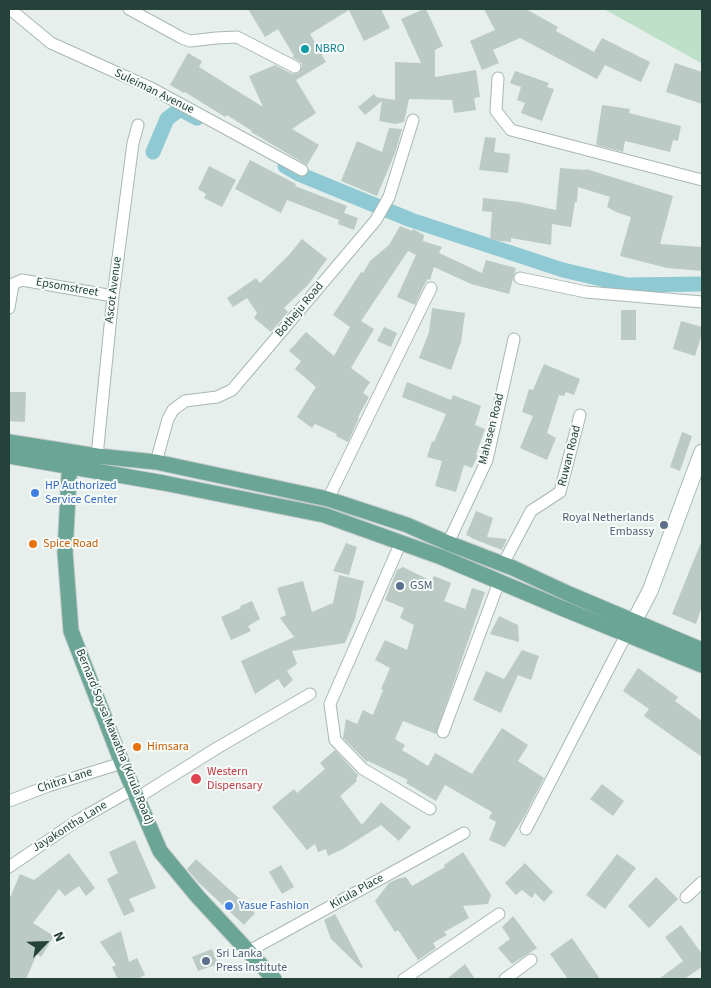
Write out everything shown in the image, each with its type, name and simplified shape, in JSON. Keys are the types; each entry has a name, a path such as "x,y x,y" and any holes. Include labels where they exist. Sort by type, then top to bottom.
{"main road":[{"path":"9,442 164,482 324,515 442,557 499,582 702,650"},
{"path":"630,627 650,592 702,452"},
{"path":"9,456 70,458 97,456 156,462 328,499 407,525 503,564 569,594 702,665"},
{"name":"Bernard Soysa Mawatha (Kirula Road)","path":"70,458 65,552 71,631 122,763 160,851 198,897 249,951 270,978"}],"street":[{"name":"Suleiman Avenue","path":"10,9 51,43 151,88 302,170"},
{"path":"129,9 190,41 237,37 295,68"},
{"path":"498,78 496,111 511,130 702,180"},
{"name":"Botheju Road","path":"156,462 168,419 173,410 184,401 217,397 232,390 376,220 389,197 413,120"},
{"name":"Ascot Avenue","path":"97,456 112,296 133,143 138,125"},
{"path":"520,278 586,292 702,302"},
{"name":"Epsomstreet","path":"9,308 13,284 22,280 112,296"},
{"path":"328,499 430,288"},
{"name":"Mahasen Road","path":"448,543 487,460 514,339"},
{"name":"Ruwan Road","path":"503,564 531,511 560,492 580,415"},
{"path":"400,542 330,704 335,740 363,769 430,809"},
{"path":"443,732 499,582"},
{"path":"526,829 630,627"},
{"name":"Jayakontha Lane","path":"9,867 75,822 135,793 310,694"},
{"name":"Chitra Lane","path":"9,801 48,786 122,763"},
{"name":"Kirula Place","path":"249,951 464,833"},
{"path":"686,897 702,882"},
{"path":"404,979 499,914"},
{"path":"505,979 531,960"}],"green space":[{"path":"604,9 702,9 702,63 701,63"}],"building":[{"path":"248,9 381,9 390,28 364,41 349,10 310,34 326,62 296,80 316,113 292,129 319,145 307,165 251,132 227,115 225,117 170,85 188,53 202,61 199,67 263,107 249,76 275,65 292,74 299,73 302,63 292,57 294,56 278,29 265,37"},
{"path":"426,9 443,46 435,50 435,77 476,70 480,97 474,98 476,110 454,113 452,100 409,99 404,122 395,124 379,121 382,101 365,115 358,107 374,94 376,97 395,100 395,62 421,63 401,19"},
{"path":"484,9 526,9 558,27 556,31 594,52 602,38 650,62 641,82 605,65 597,79 520,38 493,50 499,63 482,70 470,41 495,30"},
{"path":"675,63 702,72 702,104 666,92"},
{"path":"515,71 549,83 547,87 554,89 542,121 521,113 525,103 517,100 521,87 510,83"},
{"path":"602,105 630,109 629,113 681,126 678,141 673,140 670,152 625,141 623,152 596,145"},
{"path":"389,128 402,129 395,153 377,196 341,181 357,141 382,152"},
{"path":"485,137 496,138 494,152 510,154 508,173 479,170"},
{"path":"250,160 296,184 295,186 347,206 344,213 358,218 354,230 338,224 339,220 287,200 281,213 235,189"},
{"path":"209,166 236,180 222,207 204,198 206,194 198,189"},
{"path":"560,168 586,169 673,196 660,244 702,247 702,271 667,268 620,256 631,217 607,207 610,197 578,187 577,202 575,202 571,227 552,224 551,245 511,238 511,242 490,240 492,212 482,211 483,198 519,202 556,210"},
{"path":"400,226 412,231 413,229 424,235 423,241 442,247 439,253 482,273 486,260 516,268 509,294 471,284 434,267 430,280 428,279 424,285 415,305 397,297 416,255 408,251 361,321 374,329 351,368 370,382 363,393 369,397 358,417 348,442 336,436 337,434 315,424 312,428 297,417 316,387 295,369 301,361 289,351 306,332 334,356 350,327 333,315 361,272 363,273 370,261 389,245"},
{"path":"302,239 327,259 308,285 284,308 288,312 271,332 254,318 257,313 247,298 233,307 227,298 256,278 260,283 288,256"},
{"path":"432,308 465,313 461,342 451,370 419,358 429,332"},
{"path":"621,310 636,310 636,340 621,340"},
{"path":"681,321 702,327 702,334 695,356 673,349"},
{"path":"384,327 397,333 391,347 377,341"},
{"path":"544,364 580,379 574,395 566,392 564,396 559,395 547,433 556,438 547,460 520,448 533,416 522,412 529,389 533,390"},
{"path":"407,382 451,400 453,395 481,406 475,425 485,429 476,455 478,455 472,468 464,465 456,492 435,486 442,461 427,457 432,441 434,442 446,414 402,397"},
{"path":"9,392 26,392 25,422 9,421"},
{"path":"682,432 692,436 680,471 670,467"},
{"path":"476,511 493,518 487,537 507,539 502,550 466,535"},
{"path":"702,540 702,606 696,624 672,614"},
{"path":"346,543 357,547 349,575 333,571"},
{"path":"403,567 431,581 434,576 451,583 444,601 465,609 472,588 485,592 436,734 403,721 395,739 405,745 402,750 428,766 435,753 472,774 502,728 528,745 518,761 544,778 524,817 505,847 489,840 496,822 489,818 492,812 445,785 436,801 406,783 408,780 367,762 343,738 346,719 357,724 363,710 373,715 390,668 375,660 385,640 407,650 414,625 400,618 404,608 385,600 397,570"},
{"path":"339,575 364,581 355,619 345,643 292,651 297,664 287,671 293,680 284,688 278,679 255,694 241,661 294,637 280,618 286,615 277,588 303,581 312,612 333,603"},
{"path":"252,601 260,619 248,626 251,631 231,640 221,617"},
{"path":"499,616 518,625 519,642 490,634"},
{"path":"522,650 539,656 531,680 518,675 501,713 473,700 486,671 504,679"},
{"path":"638,668 678,697 675,701 702,721 702,757 644,716 649,709 623,691"},
{"path":"335,750 358,775 357,781 340,796 362,825 381,802 411,827 399,841 381,825 343,849 328,856 326,849 318,852 315,844 307,850 272,807 294,789 297,793 325,769 320,763"},
{"path":"602,784 624,801 613,816 590,799"},
{"path":"135,840 156,888 129,899 135,911 124,916 107,879 118,873 109,852"},
{"path":"463,852 491,895 488,904 463,906 469,918 444,932 447,935 433,943 436,948 418,960 398,930 395,932 375,901 389,883 406,877 412,886 445,867 444,865"},
{"path":"69,853 95,888 86,896 79,886 65,896 59,889 33,923 54,936 41,957 37,954 26,979 9,979 9,900 20,874 34,880"},
{"path":"617,854 636,868 605,909 586,895"},
{"path":"196,859 255,913 244,925 198,882 187,869"},
{"path":"525,863 553,892 544,902 535,893 532,898 522,890 516,895 505,883"},
{"path":"281,865 294,887 282,894 269,872"},
{"path":"656,877 678,899 649,928 628,906"},
{"path":"335,914 363,967 361,968 331,939 324,920"},
{"path":"513,916 537,948 512,964 498,948 510,939 502,927"},
{"path":"681,925 702,954 702,967 684,979 659,979 683,961 665,937"},
{"path":"121,931 129,962 137,958 145,975 137,979 118,979 112,967 116,965 100,942"},
{"path":"572,938 600,979 568,979 550,954"},
{"path":"212,949 218,964 198,971 192,957"},
{"path":"465,964 475,979 447,979"}],"waterway":[{"path":"153,152 167,119 180,109 197,118"},
{"path":"285,166 299,174 411,220 563,270 627,285 702,284"}],"place":[{"name":"NBRO","path":"305,49"},
{"name":"HP Authorized Service Center","path":"35,493"},
{"name":"Royal Netherlands Embassy","path":"664,525"},
{"name":"Spice Road","path":"33,544"},
{"name":"GSM","path":"400,586"},
{"name":"Himsara","path":"137,747"},
{"name":"Western Dispensary","path":"196,779"},
{"name":"Yasue Fashion","path":"229,906"},
{"name":"Sri Lanka Press Institute","path":"206,961"}]}
